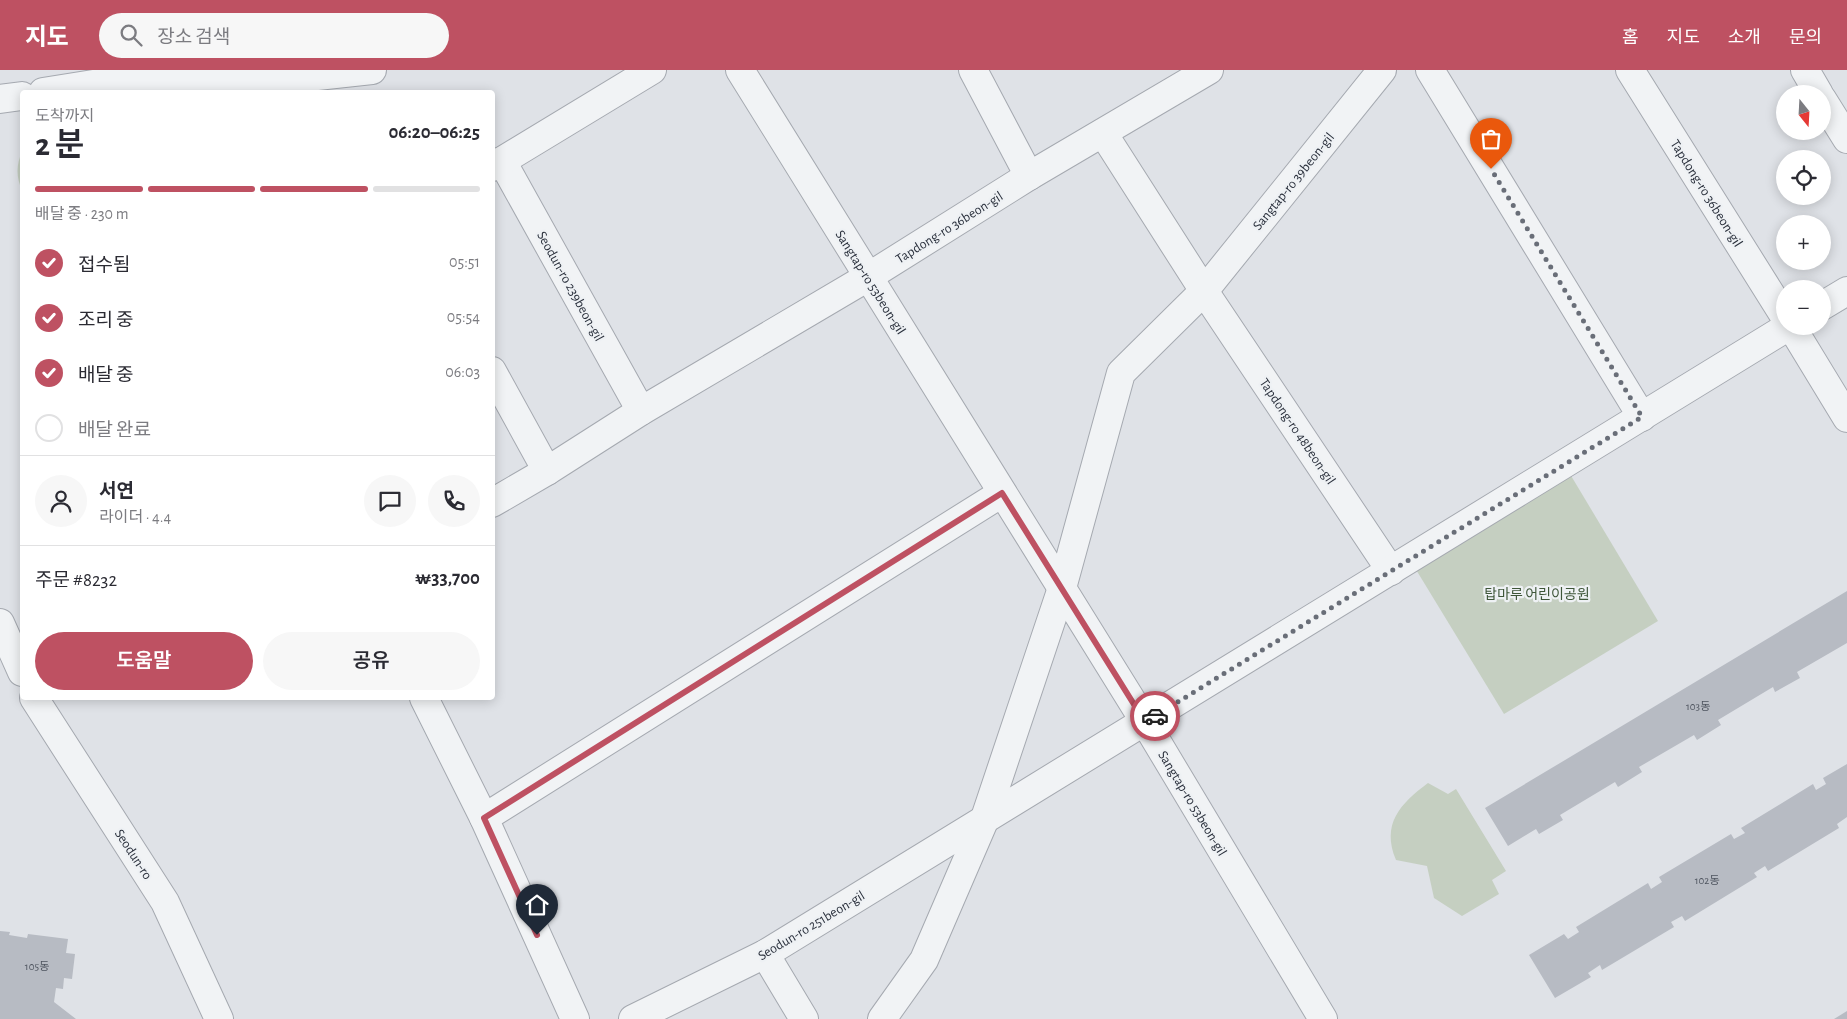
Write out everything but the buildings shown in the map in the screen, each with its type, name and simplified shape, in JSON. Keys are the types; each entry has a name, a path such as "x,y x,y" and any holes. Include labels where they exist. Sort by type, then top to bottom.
{"street":[{"path":"52,90 117,75 203,74 318,84 372,70"},
{"path":"497,164 652,70"},
{"name":"Sangtap-ro 53beon-gil","path":"740,70 1145,722 1323,1019"},
{"path":"973,70 1029,176"},
{"name":"Tapdong-ro 36beon-gil","path":"868,277 1029,176 1209,70"},
{"name":"Sangtap-ro 39beon-gil","path":"1204,291 1382,70"},
{"path":"1430,70 1642,417"},
{"name":"Tapdong-ro 36beon-gil","path":"1630,70 1776,303"},
{"path":"1805,70 1814,85"},
{"path":"0,100 20,96"},
{"path":"1831,113 1847,139"},
{"path":"882,1019 924,960 984,821 1062,588 1121,373 1204,291 1103,132"},
{"name":"Seodun-ro 239beon-gil","path":"497,164 641,411"},
{"path":"495,501 547,471 641,411 868,277"},
{"path":"1831,300 1847,290"},
{"name":"Tapdong-ro 48beon-gil","path":"1204,291 1391,571"},
{"path":"1145,722 1776,335"},
{"path":"1796,335 1847,418"},
{"path":"495,376 547,471"},
{"path":"484,818 1002,493"},
{"path":"0,623 20,668"},
{"name":"Seodun-ro","path":"41,700 165,902 219,1019"},
{"path":"425,700 484,818 575,1019"},
{"name":"Seodun-ro 251beon-gil","path":"633,1019 765,954 1145,722"},
{"path":"765,954 804,1019"}],"green space":[{"path":"20,159 20,183 18,171"},
{"name":"탑마루 어린이공원","path":"1570,474 1658,621 1504,714 1415,568"},
{"path":"1428,783 1448,794 1456,789 1506,871 1492,880 1499,894 1462,916 1434,898 1427,866 1396,860 1392,847 1392,825 1396,816 1409,799"}],"way so far":[{"path":"1155,716 1642,417 1491,169"}],"route":[{"path":"537,935 484,818 1002,493 1145,722 1155,716"}]}
